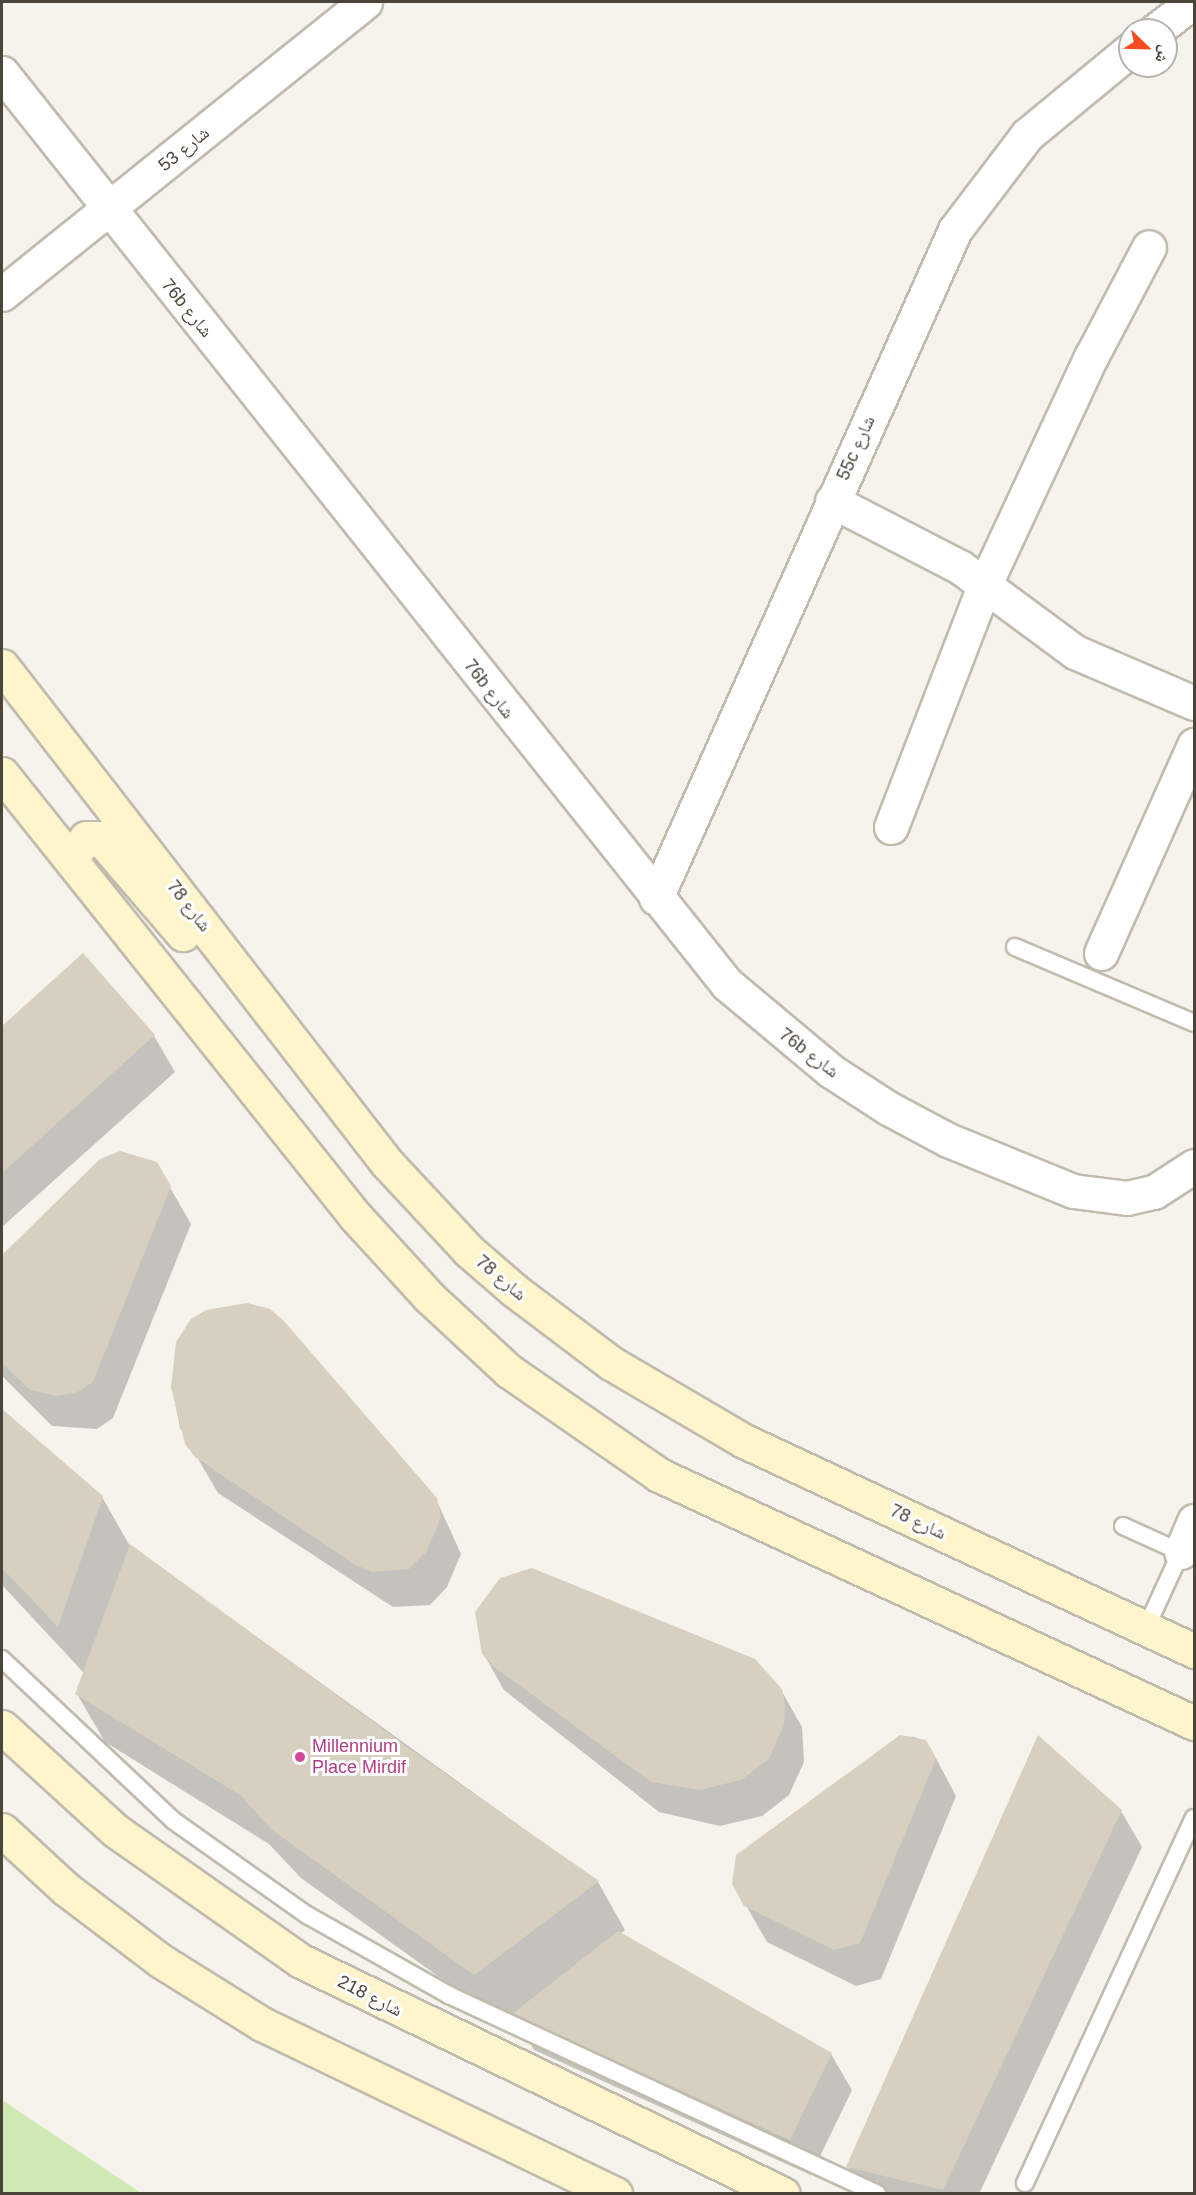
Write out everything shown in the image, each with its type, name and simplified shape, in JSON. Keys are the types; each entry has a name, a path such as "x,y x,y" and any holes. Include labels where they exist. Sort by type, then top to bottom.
{"street":[{"name":"شارع 53","path":"2,294 365,2"},
{"path":"1172,18 1193,2"},
{"name":"55c شارع","path":"656,897 937,267 976,196 1027,135 1118,60"},
{"name":"76b شارع","path":"2,73 108,210 727,984 831,1071 948,1140 1073,1191 1127,1198 1154,1192 1194,1166"},
{"path":"891,827 985,584 1076,388 1149,247"},
{"path":"832,501 985,584 1067,647 1194,703"},
{"name":"شارع 78","path":"2,666 284,1029 427,1208 514,1290 611,1362 744,1441 1194,1651"},
{"path":"1101,953 1194,745"},
{"path":"2,774 391,1257 468,1334 556,1408 659,1475 1194,1723"},
{"path":"71,858 86,838 110,846 238,998 284,1029"},
{"path":"1188,1555 1194,1521"},
{"name":"شارع 218","path":"2,1727 116,1831 301,1961 783,2193"},
{"path":"2,1830 66,1889 161,1961 262,2024 615,2193"}],"lane":[{"path":"1015,947 1194,1023"},
{"path":"1123,1526 1188,1555 1146,1628"},
{"path":"2,1659 174,1821 307,1915 449,1995 878,2193"},
{"path":"1025,2183 1194,1818"}],"green space":[{"path":"2,2100 141,2193 2,2193"}],"building":[{"path":"83,953 155,1035 2,1173 2,1026"},
{"path":"120,1151 157,1162 171,1186 93,1382 76,1393 57,1396 30,1390 2,1363 2,1255 100,1159"},
{"path":"247,1303 270,1309 283,1320 437,1498 441,1517 427,1551 409,1569 372,1572 356,1565 195,1457 185,1444 171,1387 176,1342 191,1319 206,1310"},
{"path":"2,1409 103,1496 58,1627 2,1568"},
{"name":"Millennium Place Mirdif","path":"130,1544 407,1747 599,1881 474,1975 272,1830 240,1795 75,1694"},
{"path":"532,1568 755,1659 782,1689 785,1704 784,1725 769,1759 741,1780 699,1790 651,1782 493,1666 482,1654 475,1612 500,1578"},
{"path":"900,1735 926,1740 936,1759 860,1943 834,1950 744,1906 732,1884 736,1855"},
{"path":"1038,1735 1122,1810 943,2190 846,2167"},
{"path":"618,1931 832,2053 790,2140 512,2014"}],"place":[{"name":"Millennium Place Mirdif","path":"300,1757"}]}
